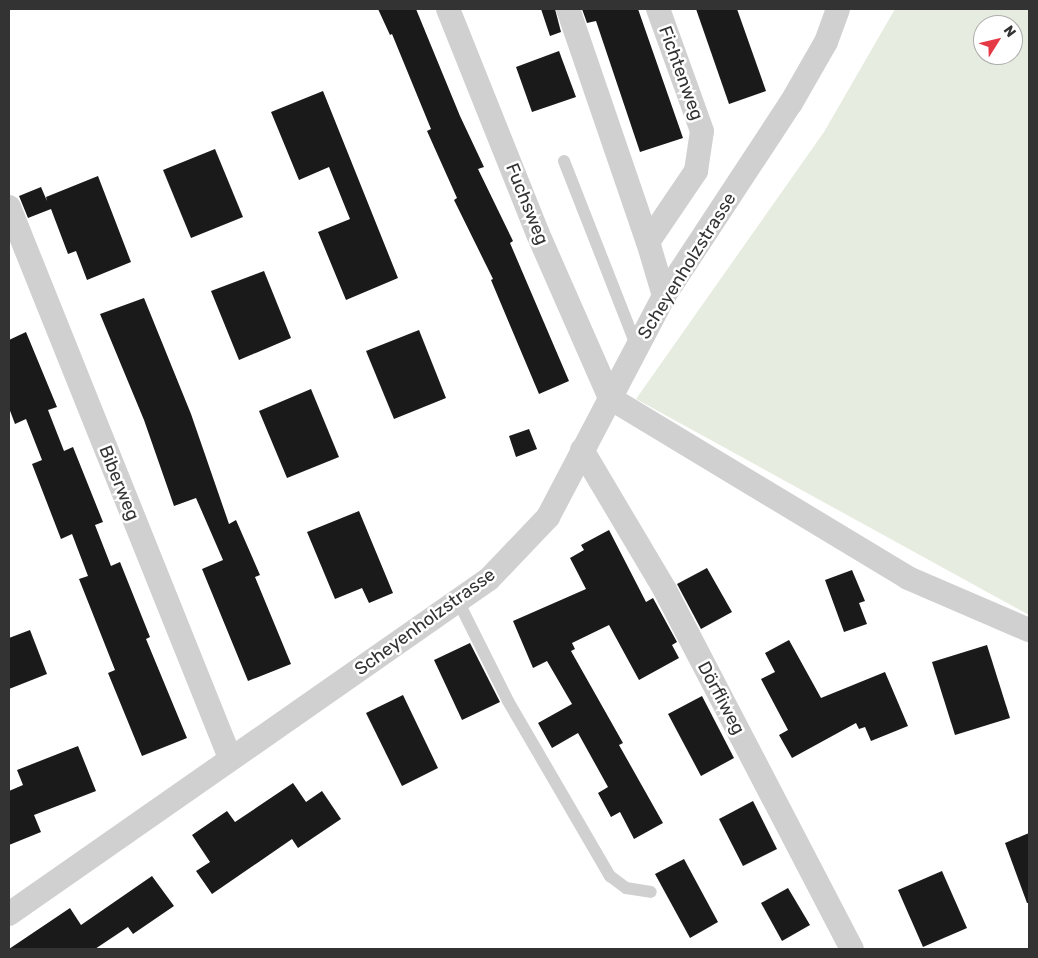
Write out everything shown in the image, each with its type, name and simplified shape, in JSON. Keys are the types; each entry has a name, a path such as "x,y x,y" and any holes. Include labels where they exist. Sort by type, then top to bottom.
{"street":[{"name":"Fuchsweg","path":"448,9 538,234 610,398"},
{"path":"568,9 648,242 664,296"},
{"name":"Fichtenweg","path":"648,242 696,170 702,131 658,9"},
{"name":"Scheyenholzstrasse","path":"9,914 489,579 548,517 664,296 791,103 826,42 838,9"},
{"name":"Biberweg","path":"9,207 230,758"},
{"path":"610,398 908,578 1029,630"},
{"name":"Dörfliweg","path":"582,450 665,590 852,949"}],"lane":[{"path":"564,161 637,347"},
{"path":"458,601 508,701 610,876 626,888 651,892"}],"shaded area":[{"path":"895,9 1029,9 1029,615 636,399 824,132"}],"building":[{"path":"378,9 416,9 460,116 484,167 478,169 513,241 510,243 569,381 539,394 491,280 493,279 454,200 457,198 427,131 431,129 392,34 390,35"},
{"path":"541,9 555,9 561,32 550,36"},
{"path":"582,9 638,9 683,138 640,152 596,21 587,23"},
{"path":"696,9 737,9 766,91 729,104"},
{"path":"559,51 576,97 532,112 516,67"},
{"path":"323,91 398,278 346,300 318,232 350,219 329,167 299,180 271,112"},
{"path":"215,149 243,217 191,238 163,170"},
{"path":"98,176 131,262 87,280 76,251 68,254 51,209 28,218 19,196 41,187 47,201 46,197"},
{"path":"264,271 291,338 239,360 211,291"},
{"path":"144,298 191,414 229,524 236,520 260,575 255,577 291,664 248,681 202,569 223,560 196,498 174,506 144,420 100,314"},
{"path":"419,330 446,398 394,419 366,351"},
{"path":"26,332 57,407 48,410 64,451 73,447 103,522 95,525 111,566 120,562 150,637 146,639 187,738 142,756 108,673 115,670 79,579 88,576 72,534 61,539 32,464 42,460 26,419 15,424 9,408 9,340"},
{"path":"311,389 339,457 287,478 259,411"},
{"path":"529,429 537,449 516,457 509,436"},
{"path":"359,511 393,593 369,603 362,588 335,599 307,532"},
{"path":"609,530 646,602 653,598 677,642 672,645 679,658 639,680 609,625 572,643 575,649 571,651 623,743 619,745 663,823 634,839 620,812 611,817 598,793 608,787 578,733 552,748 538,723 572,704 547,661 533,668 513,621 586,589 570,558 584,550 581,545"},
{"path":"707,568 732,612 701,629 677,584"},
{"path":"852,570 865,601 859,603 867,624 844,632 825,580"},
{"path":"30,630 47,674 9,689 9,638"},
{"path":"789,640 821,698 885,672 908,726 871,741 865,727 859,729 856,723 792,758 779,735 788,730 761,679 775,672 765,653"},
{"path":"470,643 500,702 462,720 434,660"},
{"path":"987,645 1010,718 955,735 932,662"},
{"path":"403,695 438,768 402,786 366,713"},
{"path":"702,696 734,758 701,776 668,714"},
{"path":"78,746 96,791 34,815 41,832 9,845 9,791 23,785 17,770"},
{"path":"293,783 306,802 322,791 341,819 298,848 292,839 212,894 196,871 210,862 192,835 227,811 235,822"},
{"path":"753,801 777,849 743,866 719,819"},
{"path":"1029,833 1029,903 1027,903 1005,843"},
{"path":"684,859 718,922 690,938 655,874"},
{"path":"942,871 967,928 923,947 898,890"},
{"path":"152,876 174,906 133,934 128,927 95,949 9,949 70,908 81,925"},
{"path":"788,888 810,925 782,941 761,903"}]}
